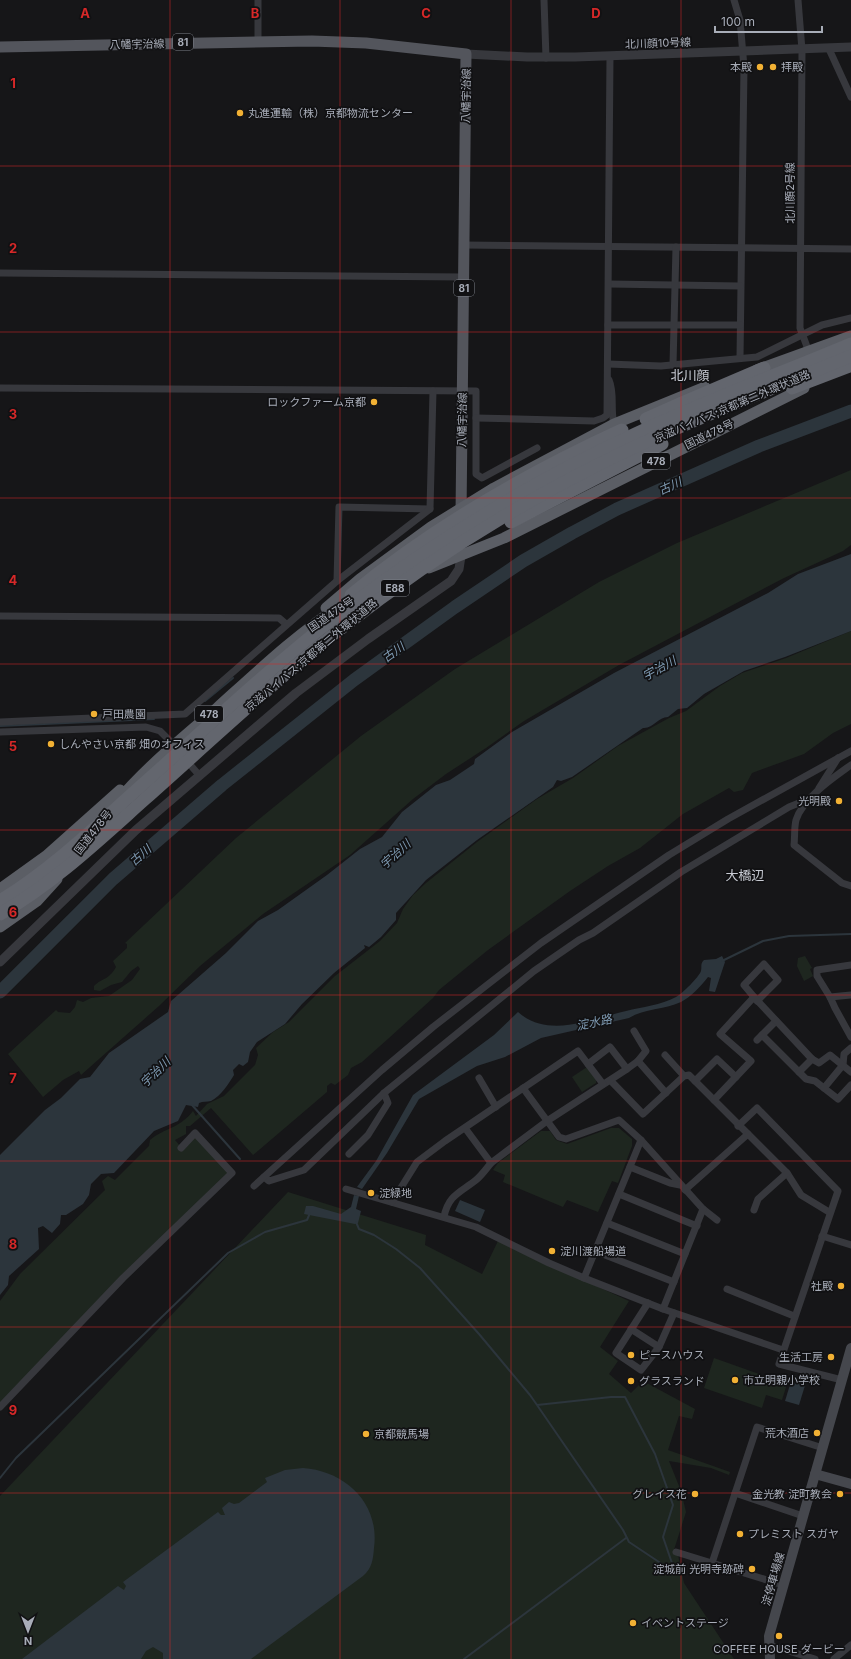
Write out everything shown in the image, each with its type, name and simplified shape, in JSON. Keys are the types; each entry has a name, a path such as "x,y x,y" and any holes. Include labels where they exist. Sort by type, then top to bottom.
{"highway":[{"name":"国道478号","path":"0,889 20,876 73,834 325,609 395,553 461,507 535,465 614,424 678,397 764,368 851,336"},
{"name":"京滋バイパス;京都第二外環状道路","path":"0,901 48,868 78,843 270,671 348,608 401,569 471,523 524,492 614,444 673,417 851,344"},
{"name":"国道478号","path":"0,927 24,911 48,890 125,791 173,744 306,630 344,603 365,593 504,538 850,363"},
{"name":"京滋バイパス;京都第二外環状道路","path":"0,914 36,891 84,853 309,654 374,602 446,552 529,502 627,450 729,406 850,363"},
{"path":"446,552 473,542 664,443 850,363"},
{"path":"270,671 336,608 384,568 430,535 486,501 589,446 682,403 764,368"}],"main road":[{"name":"八幡宇治線","path":"0,47 258,41 366,43 466,54 461,556"},
{"name":"淀停車場線","path":"770,1659 769,1636 851,1348"},
{"path":"815,1474 851,1484"}],"street":[{"path":"258,0 258,41"},
{"path":"544,0 546,58"},
{"path":"734,0 740,20 744,67 740,358"},
{"name":"北川顔2号線","path":"798,0 802,50 800,328 809,352"},
{"name":"北川顔10号線","path":"466,54 546,58 802,50 851,47"},
{"path":"829,49 851,97"},
{"path":"476,418 594,421 603,418 607,414 610,56"},
{"path":"464,245 851,249"},
{"path":"673,365 676,247"},
{"path":"0,272 464,277"},
{"path":"609,284 740,286"},
{"path":"608,364 673,365 757,357 822,326 851,318"},
{"path":"608,325 740,325"},
{"path":"608,376 613,389 612,415 614,424"},
{"path":"0,388 476,391 476,474 482,478 537,448"},
{"path":"430,509 432,391"},
{"path":"337,581 338,507 430,509"},
{"path":"0,722 185,714 286,624 337,581 430,509"},
{"path":"0,962 136,830 296,693 368,638 451,581 459,569 461,556"},
{"path":"317,599 325,609"},
{"path":"0,616 279,618 286,624"},
{"path":"140,717 140,726"},
{"path":"0,732 140,726 152,728 160,731 173,744 199,775"},
{"path":"254,1186 283,1162 347,1101 427,1032 541,943 669,855 728,819 851,751"},
{"path":"815,794 838,758"},
{"path":"851,765 809,799 796,821 794,845 842,883 851,886"},
{"path":"264,1177 269,1181 304,1170 384,1093 534,970 579,940 593,933 681,872 789,807 809,799"},
{"path":"714,1100 751,1061 720,1034 756,999 778,980 764,964 744,985 756,999 776,1021 791,1035 812,1059 819,1062 830,1055 851,1072"},
{"path":"851,965 817,970 817,976 830,996 834,1008 851,1037"},
{"path":"830,996 851,995"},
{"path":"776,1021 760,1038 806,1079 815,1081 838,1099 851,1085"},
{"path":"444,1217 446,1207 452,1197 477,1179 492,1163 546,1121 603,1084 611,1081 638,1061 646,1051 634,1031"},
{"path":"588,1064 610,1047 627,1069"},
{"path":"824,1088 843,1065 844,1054 851,1048"},
{"path":"392,1202 417,1162 445,1141 578,1051 603,1084"},
{"path":"665,1055 684,1076"},
{"path":"695,1081 718,1059 736,1076"},
{"path":"799,1072 812,1059"},
{"path":"638,1061 666,1093"},
{"path":"611,1081 643,1114 684,1076 690,1075 738,1126 787,1173 801,1195 829,1212"},
{"path":"479,1078 496,1107"},
{"path":"523,1088 559,1137 566,1139 619,1120 641,1140 703,1209 717,1220"},
{"path":"349,1154 368,1135 388,1103 384,1093"},
{"path":"738,1126 757,1108 838,1191 829,1212 782,1350 779,1364 842,1380"},
{"path":"465,1128 492,1163"},
{"path":"0,1407 123,1278 232,1173 195,1133 181,1148"},
{"path":"683,1187 748,1134"},
{"path":"584,1278 641,1140"},
{"path":"630,1167 683,1187"},
{"path":"754,1210 758,1199 787,1173"},
{"path":"346,1189 476,1227 549,1263 584,1278 663,1309 782,1350"},
{"path":"619,1194 697,1226"},
{"path":"663,1309 703,1209"},
{"path":"607,1223 685,1254"},
{"path":"822,1236 851,1245"},
{"path":"595,1252 674,1282"},
{"path":"727,1289 794,1316"},
{"path":"648,1303 616,1353 641,1370 659,1347 674,1313"},
{"path":"631,1329 659,1347"},
{"path":"712,1563 757,1427 823,1448"},
{"path":"735,1493 803,1516"},
{"path":"676,1552 784,1586"},
{"path":"769,1645 815,1659"},
{"path":"834,1659 851,1645"}],"shaded area":[{"path":"851,470 851,545 843,551 784,578 619,665 524,721 446,774 413,799 350,855 263,914 200,966 159,1006 81,1075 79,1071 63,1080 43,1097 8,1054 56,1010 58,1012 70,1013 75,1007 77,1000 83,1002 91,998 109,996 132,980 140,969 138,966 131,971 122,982 111,985 100,991 94,990 94,986 108,977 116,967 113,961 127,948 127,944 125,943 236,838 361,736 455,669 599,582 677,543"},
{"path":"851,631 851,724 833,733 804,754 752,773 743,790 734,792 729,788 683,814 640,848 608,866 570,891 488,950 439,990 433,998 362,1062 351,1068 348,1075 335,1085 331,1083 327,1086 327,1092 253,1155 211,1108 190,1126 186,1126 186,1134 175,1140 181,1147 195,1133 232,1173 0,1407 0,1301 20,1274 105,1190 102,1181 108,1176 115,1180 149,1146 150,1140 155,1136 177,1125 188,1117 193,1111 196,1116 207,1104 224,1096 255,1065 258,1055 256,1048 273,1032 289,1022 335,976 380,941 397,923 403,909 413,895 426,883 477,842 537,799 573,778 618,746 669,718 686,711 720,686 742,673 786,658"},
{"path":"805,956 812,968 810,969 813,976 804,981 797,966 798,958"},
{"path":"587,1067 596,1079 596,1083 582,1092 572,1077"},
{"path":"611,1128 619,1128 632,1139 632,1146 618,1183 612,1181 598,1212 567,1200 563,1207 503,1182 505,1175 493,1170 498,1163 541,1131 550,1131 556,1140 567,1144"},
{"name":"京都競馬場","path":"288,1192 426,1235 425,1245 482,1274 498,1241 629,1301 600,1347 618,1361 609,1374 631,1393 643,1381 695,1409 692,1419 679,1416 668,1450 730,1472 729,1475 711,1468 669,1461 681,1491 686,1512 673,1553 678,1555 684,1583 734,1659 0,1659 0,1496"},
{"path":"714,1358 787,1384 782,1400 766,1395 762,1408 704,1388"}],"water":[{"name":"宇治川","path":"851,554 851,631 785,657 744,671 704,694 687,708 678,709 668,717 661,719 650,727 643,728 572,777 561,781 557,780 553,787 477,840 426,880 396,913 396,920 381,937 369,947 364,945 365,948 334,973 302,1004 285,1024 257,1042 250,1052 248,1062 243,1066 239,1064 233,1070 234,1075 215,1099 199,1103 198,1107 186,1105 178,1121 154,1131 114,1173 101,1174 91,1184 89,1195 83,1204 66,1215 61,1215 60,1224 52,1233 43,1226 38,1228 39,1249 9,1276 8,1285 0,1295 0,1155 45,1110 61,1098 80,1079 90,1077 109,1053 168,1012 171,1001 226,953 258,921 278,910 360,849 382,837 402,812 436,785 450,780 474,764 475,759 512,732 614,673 768,593 798,574"},
{"path":"722,956 725,962 715,992 709,991 711,978 708,977 696,991 675,1005 641,1012 629,1018 541,1038 505,1057 477,1066 419,1099 387,1153 362,1189 357,1187 376,1161 413,1095 494,1035 518,1012 530,1020 556,1026 585,1022 658,1004 676,997 686,989 700,974 704,960 716,959"},
{"path":"354,1195 359,1196 356,1209 361,1211 358,1223 355,1224 304,1214 306,1206 313,1206 341,1214 351,1207"},
{"path":"460,1200 485,1210 480,1222 455,1211"},
{"path":"793,1375 807,1379 799,1405 785,1401"},
{"path":"303,1468 318,1470 333,1475 346,1483 356,1492 365,1504 371,1517 374,1532 372,1560 370,1567 363,1576 251,1659 163,1659 163,1653 153,1647 146,1651 141,1659 22,1659 118,1586 124,1590 126,1586 123,1582 218,1512 221,1515 225,1515 222,1508 229,1502 234,1504 239,1503 267,1482 265,1478 285,1470"}],"waterway":[{"name":"古川","path":"0,992 113,879 222,785 354,680 455,607 523,561 617,509 759,446 851,411"},
{"path":"205,701 233,678"},
{"path":"0,726 154,719"},
{"name":"淀水路","path":"722,961 763,941 789,936 851,934"},
{"path":"192,1105 240,1159"},
{"path":"0,1478 16,1458 228,1253 265,1232 307,1220 310,1213"},
{"path":"356,1222 359,1229 374,1235 396,1249 420,1268 479,1334 530,1395 623,1530 629,1542 668,1568 674,1569 663,1537 673,1505 655,1454 625,1397 611,1397 537,1405"},
{"path":"464,1659 626,1538"}],"place":[{"name":"本殿","path":"760,67"},
{"name":"拝殿","path":"773,67"},
{"name":"丸進運輸（株）京都物流センター","path":"240,113"},
{"name":"ロックファーム京都","path":"374,402"},
{"name":"戸田農園","path":"94,714"},
{"name":"しんやさい京都 畑のオフィス","path":"51,744"},
{"name":"光明殿","path":"839,801"},
{"name":"淀緑地","path":"371,1193"},
{"name":"淀川渡船場道","path":"552,1251"},
{"name":"社殿","path":"841,1286"},
{"name":"ピースハウス","path":"631,1355"},
{"name":"生活工房","path":"831,1357"},
{"name":"市立明親小学校","path":"735,1380"},
{"name":"グラスランド","path":"631,1381"},
{"name":"荒木酒店","path":"817,1433"},
{"name":"京都競馬場","path":"366,1434"},
{"name":"グレイス花","path":"695,1494"},
{"name":"金光教 淀町教会","path":"840,1494"},
{"name":"プレミスト スガヤ","path":"740,1534"},
{"name":"淀城前 光明寺跡碑","path":"752,1569"},
{"name":"イベントステージ","path":"633,1623"},
{"name":"COFFEE HOUSE ダービー","path":"779,1636"}],"district":[{"name":"北川顔","path":"690,375"},
{"name":"大橋辺","path":"745,875"}]}
